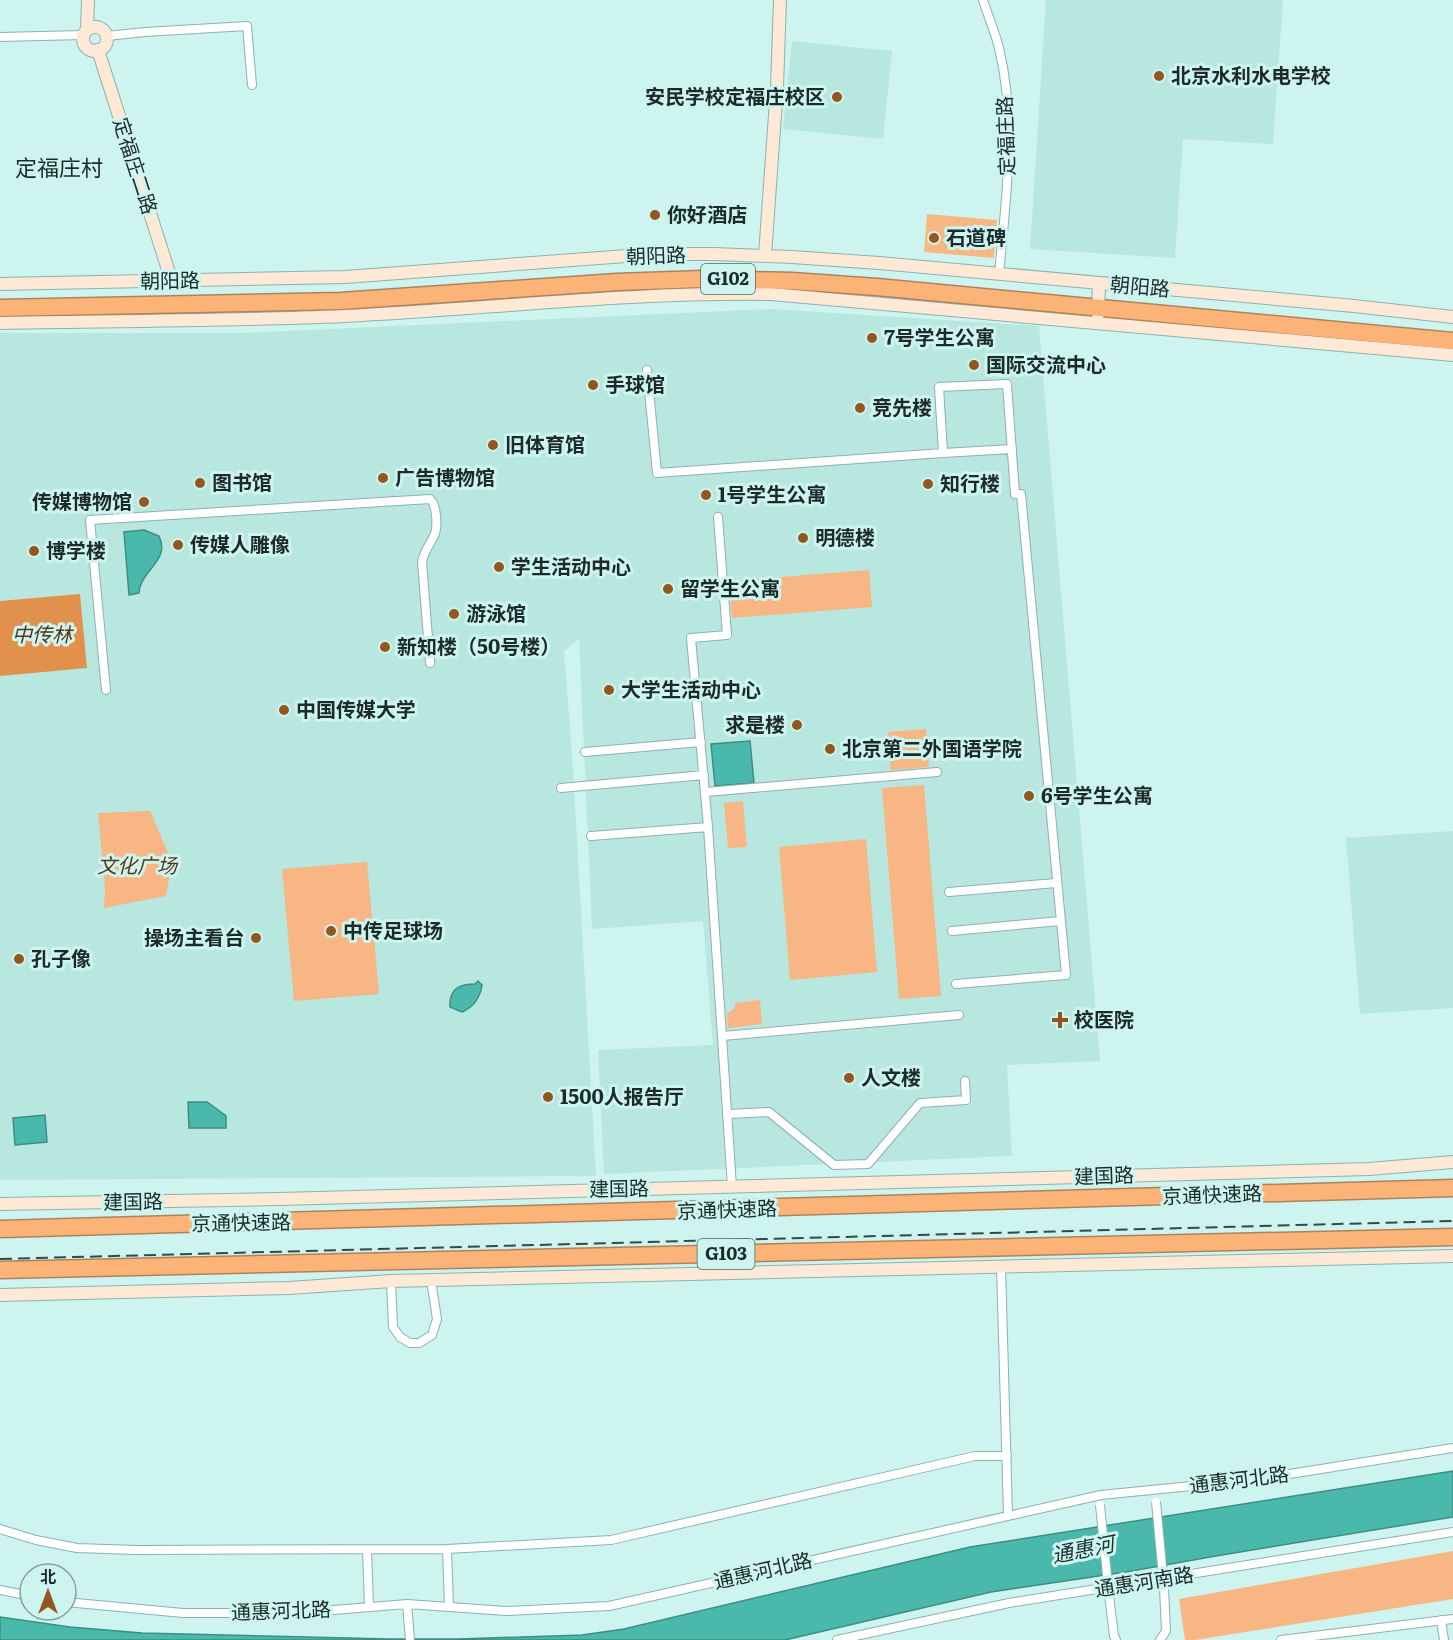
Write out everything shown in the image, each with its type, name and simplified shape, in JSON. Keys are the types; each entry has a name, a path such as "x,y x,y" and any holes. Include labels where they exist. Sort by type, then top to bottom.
{"highway":[{"name":"朝阳路","path":"0,299 341,292 618,273 703,270 824,274 1453,341"},
{"name":"朝阳路","path":"0,308 341,301 617,282 702,279 792,281 1453,330"},
{"name":"京通快速路","path":"0,1229 1453,1187"},
{"name":"G103","path":"0,1270 1453,1237"}],"street":[{"path":"88,0 88,30"},
{"path":"88,30 95,0"},
{"path":"765,255 777,87 780,0"},
{"name":"定福庄路","path":"983,0 999,48 1007,107 1010,168 999,274"},
{"path":"107,36 247,26 252,85"},
{"path":"0,37 101,28 107,36 106,44 98,50"},
{"name":"定福庄二路","path":"88,30 83,41 86,47 98,50 172,282"},
{"name":"朝阳路","path":"0,284 345,278 653,254 765,255 999,274 1098,303 1453,355"},
{"name":"朝阳路","path":"0,323 346,316 578,299 724,293 1098,303 1453,317"},
{"path":"647,370 657,473 1012,449"},
{"path":"943,453 939,387 1007,384 1015,494 1021,494 1066,975 956,984"},
{"path":"106,690 90,520 430,500 434,505 436,531 424,552 422,562 430,663"},
{"path":"718,517 727,635 691,638 706,792 732,1186"},
{"path":"585,752 701,741"},
{"path":"706,792 937,772"},
{"path":"561,788 704,775"},
{"path":"591,836 708,827"},
{"path":"949,892 1056,882"},
{"path":"952,931 1060,921"},
{"path":"723,1036 959,1015"},
{"path":"728,1114 770,1112 834,1165 868,1164 920,1103 966,1100 965,1081"},
{"name":"建国路","path":"0,1204 1370,1169 1453,1162"},
{"path":"0,1295 289,1288 391,1281 1453,1256"},
{"path":"1001,1266 1008,1515"},
{"path":"391,1281 393,1327 400,1337 410,1344 418,1343 432,1335 437,1319 431,1280"},
{"name":"通惠河北路","path":"78,1603 183,1613 297,1613 407,1604 506,1611 609,1606 1008,1515 1155,1489 1252,1480 1453,1448"},
{"path":"0,1528 36,1540 77,1548 135,1550 447,1549 611,1540 975,1456 1006,1456"},
{"path":"1155,1489 1166,1631 1160,1640"},
{"path":"1101,1500 1108,1595 1116,1640"},
{"name":"通惠河南路","path":"837,1640 1009,1603 1453,1532"},
{"path":"447,1549 449,1607"},
{"path":"367,1550 369,1606"},
{"path":"0,1590 18,1594"},
{"path":"407,1604 410,1640"},
{"path":"1282,1640 1453,1619"},
{"path":"1442,1620 1444,1640"}],"shaded area":[{"name":"北京水利水电学校","path":"1046,0 1283,0 1273,144 1183,139 1175,258 1030,249"},
{"name":"安民学校定福庄校区","path":"792,41 892,51 883,139 783,129"},
{"path":"772,309 1039,326 1100,1061 1007,1065 1012,1156 604,1174 598,1050 713,1045 703,921 592,929 579,639 564,651 573,769 596,1176 0,1180 0,333 241,333"},
{"path":"1453,831 1453,1008 1360,1014 1346,838"}],"green space":[{"path":"927,214 997,220 994,258 924,252"},
{"path":"869,570 872,607 732,618 729,581"},
{"name":"中传林","path":"80,594 87,668 0,676 0,601"},
{"path":"926,729 929,767 891,770 888,732"},
{"path":"924,785 941,996 899,999 882,788"},
{"path":"743,801 747,847 728,848 724,803"},
{"name":"文化广场","path":"150,811 172,862 166,896 104,908 105,888 98,813"},
{"path":"866,839 877,972 790,980 779,847"},
{"name":"中传足球场","path":"367,862 379,994 294,1001 282,869"},
{"path":"760,1000 762,1024 728,1028 727,1014 735,1008 735,1003"},
{"path":"1453,1551 1453,1599 1185,1640 1179,1599"}],"water":[{"path":"144,530 159,536 162,545 161,552 144,578 139,593 129,595 124,532"},
{"path":"750,741 754,783 715,786 711,744"},
{"path":"478,981 482,985 481,990 473,1005 462,1012 450,1007 451,996 456,989"},
{"path":"188,1102 207,1102 226,1116 226,1128 189,1128"},
{"path":"45,1115 47,1142 15,1145 13,1118"},
{"name":"通惠河","path":"1453,1471 1453,1517 1126,1572 991,1592 785,1640 0,1640 0,1617 18,1620 18,1622 142,1633 390,1639 582,1635 624,1629 970,1547"}],"railway":[{"path":"0,1259 1453,1221"}],"place":[{"name":"北京水利水电学校","path":"1159,76"},
{"name":"安民学校定福庄校区","path":"837,97"},
{"name":"你好酒店","path":"655,215"},
{"name":"石道碑","path":"934,238"},
{"name":"7号学生公寓","path":"872,338"},
{"name":"国际交流中心","path":"974,365"},
{"name":"手球馆","path":"593,385"},
{"name":"竞先楼","path":"860,408"},
{"name":"旧体育馆","path":"493,445"},
{"name":"广告博物馆","path":"383,478"},
{"name":"图书馆","path":"200,483"},
{"name":"知行楼","path":"928,484"},
{"name":"1号学生公寓","path":"706,495"},
{"name":"传媒博物馆","path":"144,502"},
{"name":"明德楼","path":"803,538"},
{"name":"传媒人雕像","path":"178,545"},
{"name":"博学楼","path":"34,551"},
{"name":"学生活动中心","path":"499,567"},
{"name":"留学生公寓","path":"668,589"},
{"name":"游泳馆","path":"454,614"},
{"name":"新知楼（50号楼）","path":"385,647"},
{"name":"大学生活动中心","path":"609,690"},
{"name":"中国传媒大学","path":"284,710"},
{"name":"求是楼","path":"797,725"},
{"name":"北京第二外国语学院","path":"830,749"},
{"name":"6号学生公寓","path":"1029,796"},
{"name":"中传足球场","path":"331,931"},
{"name":"操场主看台","path":"256,938"},
{"name":"孔子像","path":"19,959"},
{"name":"校医院","path":"1060,1020"},
{"name":"人文楼","path":"849,1078"},
{"name":"1500人报告厅","path":"548,1097"}],"district":[{"name":"定福庄村","path":"59,168"}]}
